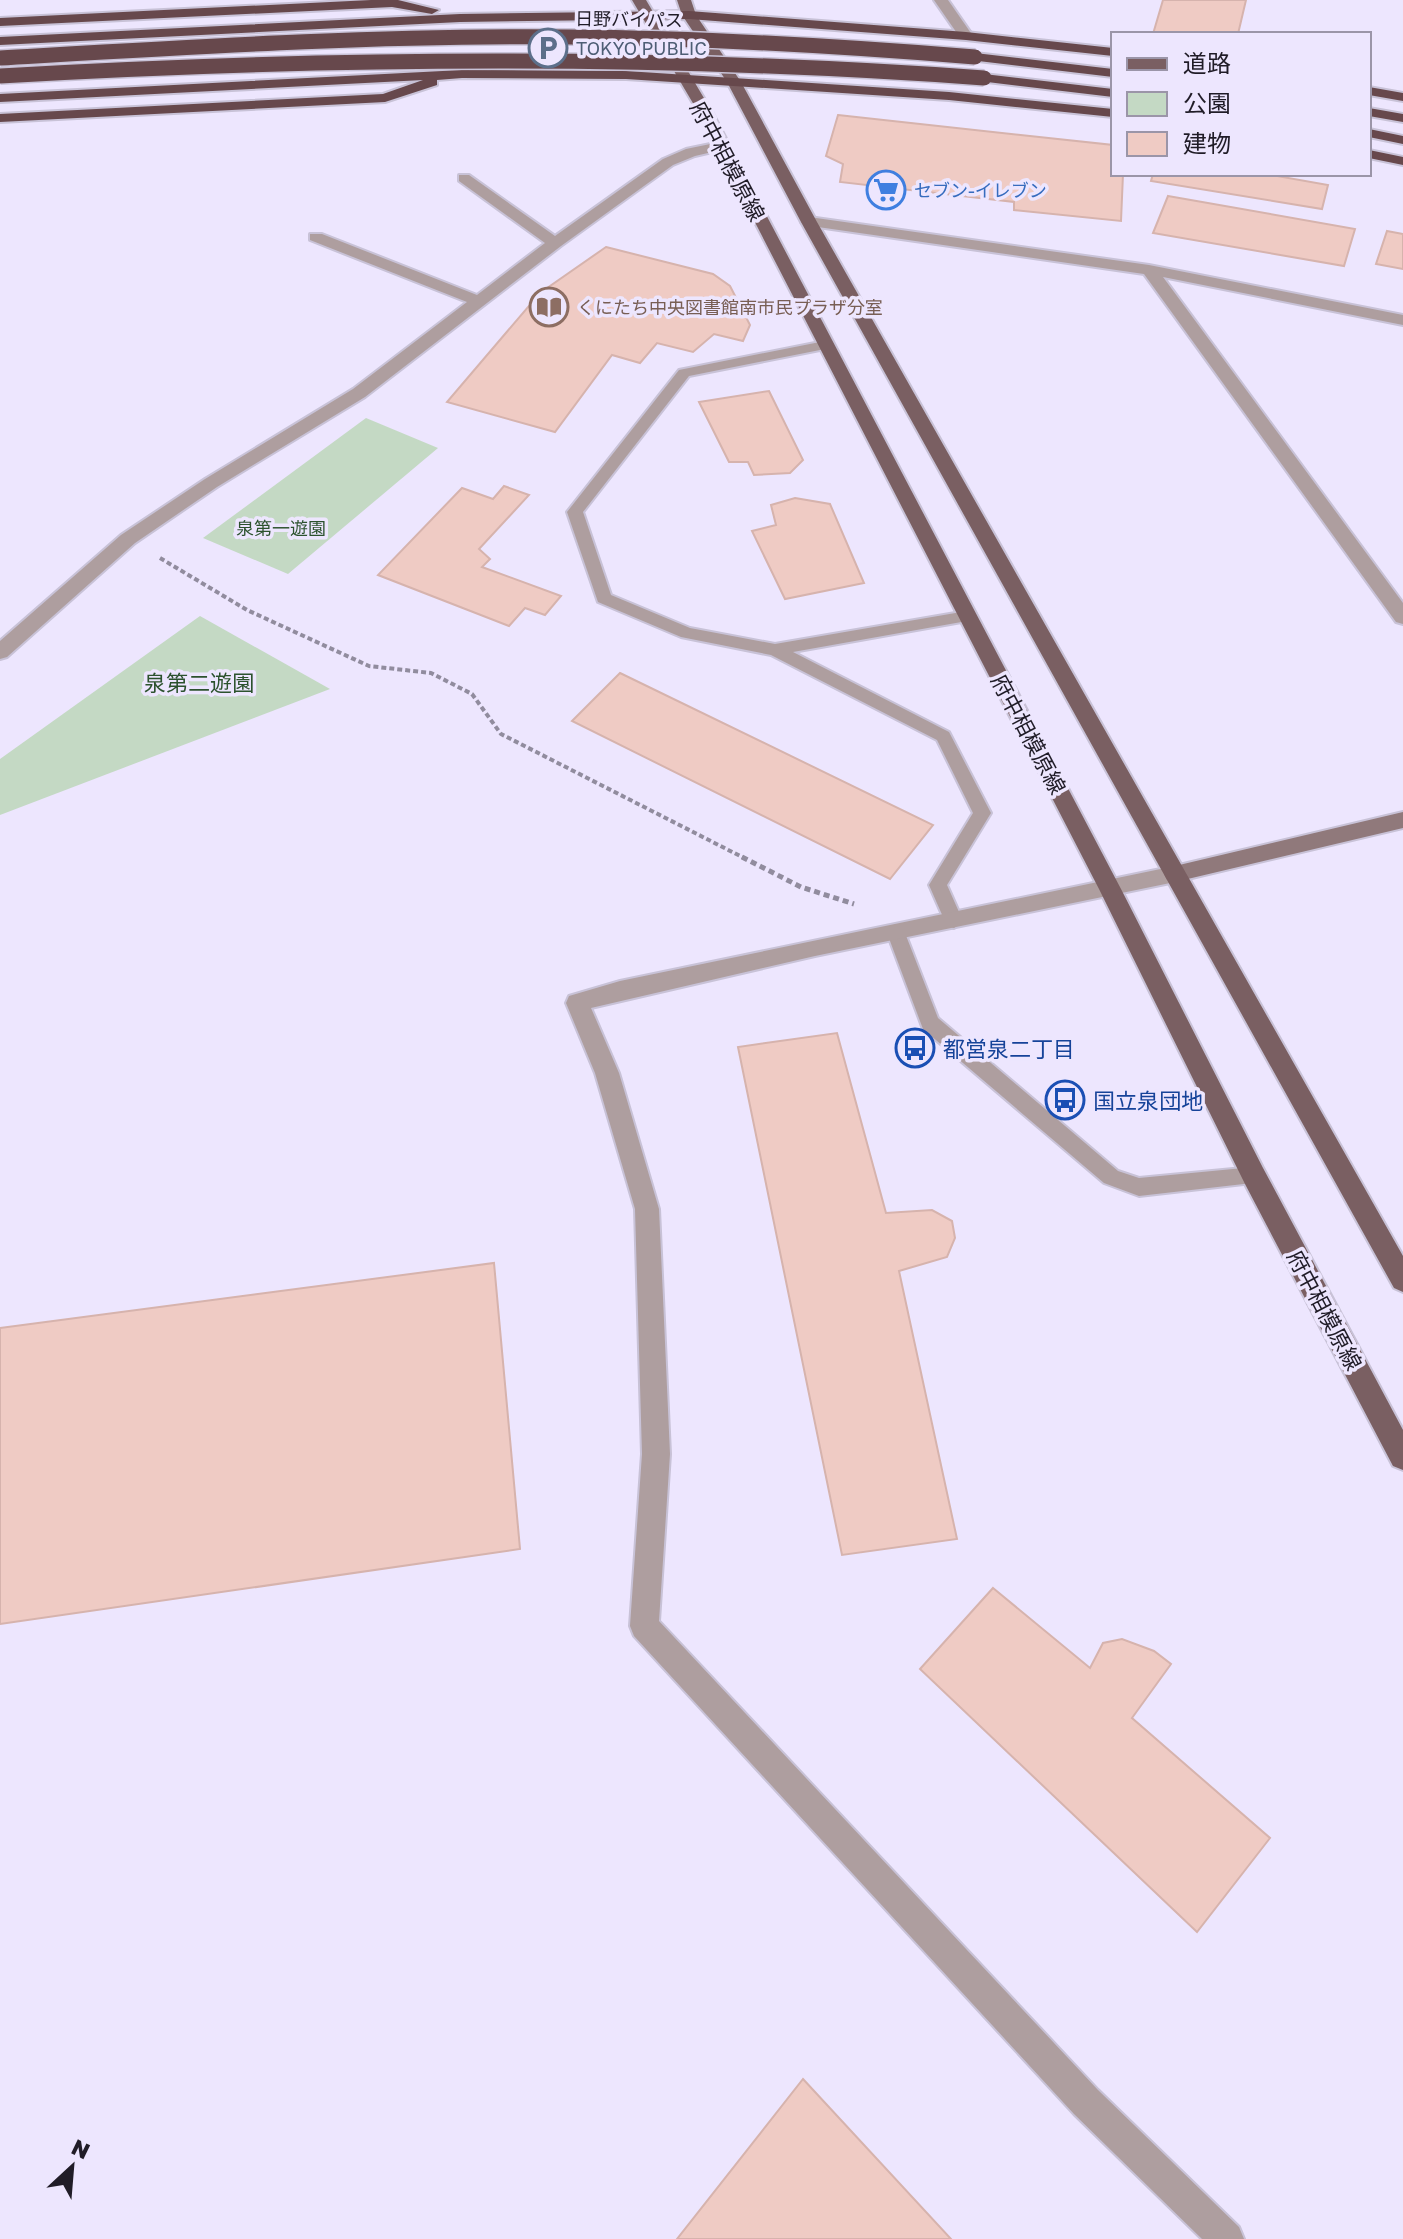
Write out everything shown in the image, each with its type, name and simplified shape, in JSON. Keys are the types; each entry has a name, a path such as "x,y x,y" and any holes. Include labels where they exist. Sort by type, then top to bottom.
{"highway":[{"path":"0,22 392,3 422,7 460,18"},
{"path":"0,41 686,8 1111,52"},
{"name":"日野バイパス","path":"0,58 323,41 571,37 787,43 975,57 1111,73"},
{"name":"日野バイパス","path":"0,76 353,59 610,57 752,61 984,78 1111,93"},
{"path":"0,98 462,74 626,75 949,96 1111,113"},
{"path":"0,118 385,98 462,74"},
{"path":"1371,91 1403,97"},
{"path":"1371,112 1403,118"},
{"path":"1371,133 1403,140"},
{"path":"1371,154 1403,161"}],"main road":[{"name":"府中相模原線","path":"642,8 704,110 720,146 1110,889 1254,1176 1403,1457"},
{"name":"府中相模原線","path":"686,8 734,82 809,222 1403,1280"}],"street":[{"path":"941,0 966,36"},
{"path":"0,652 128,539 211,483 359,393 555,243 668,162 691,152 720,146"},
{"path":"464,178 555,243"},
{"path":"809,222 1149,270 1403,320"},
{"path":"316,237 481,302"},
{"path":"1149,270 1403,617"},
{"path":"1227,2239 1086,2102 644,1626 656,1454 647,1209 607,1073 577,1003 620,990 1110,889 1403,820"}],"lane":[{"path":"825,345 684,373 575,512 604,598 687,633 775,650 943,736 982,813 938,885 954,921"},
{"path":"775,650 967,616"},
{"path":"896,933 930,1023 1111,1177 1139,1187 1254,1176"}],"path":[{"path":"128,539 247,610 369,666 431,673 472,694 501,734 801,887 857,905"}],"green space":[{"name":"泉第一遊園","path":"366,418 438,448 288,574 203,538"},
{"name":"泉第二遊園","path":"200,616 330,689 0,815 0,759"}],"building":[{"path":"1163,0 1246,0 1238,32 1154,32"},
{"path":"838,115 1111,145 1111,176 1123,176 1121,221 1014,210 1014,202 840,182 843,164 826,156"},
{"path":"1152,176 1277,176 1328,185 1322,209 1151,181"},
{"path":"1168,196 1355,229 1344,266 1153,233"},
{"path":"1387,231 1403,234 1403,269 1376,264"},
{"path":"606,247 713,274 730,286 750,325 743,341 714,334 693,352 657,343 640,363 612,355 555,432 447,402 540,293"},
{"path":"769,391 803,460 790,473 754,475 748,462 729,462 699,402"},
{"path":"504,486 529,495 479,549 490,559 482,567 561,596 545,615 525,608 509,626 378,575 462,488 493,499"},
{"path":"795,498 830,504 864,583 785,599 752,531 776,525 771,505"},
{"path":"620,673 933,825 890,879 572,721"},
{"path":"837,1033 886,1213 932,1210 952,1221 955,1238 947,1257 899,1271 957,1539 842,1555 738,1047"},
{"path":"494,1263 520,1549 0,1624 0,1328"},
{"path":"993,1588 1090,1668 1103,1643 1122,1639 1154,1651 1171,1664 1132,1718 1270,1838 1197,1932 920,1669"},
{"path":"803,2079 951,2239 677,2239"}],"place":[{"name":"TOKYO PUBLIC","path":"548,48"},
{"name":"セブン-イレブン","path":"886,190"},
{"name":"くにたち中央図書館南市民プラザ分室","path":"549,307"},
{"name":"都営泉二丁目","path":"915,1048"},
{"name":"国立泉団地","path":"1065,1100"}]}
